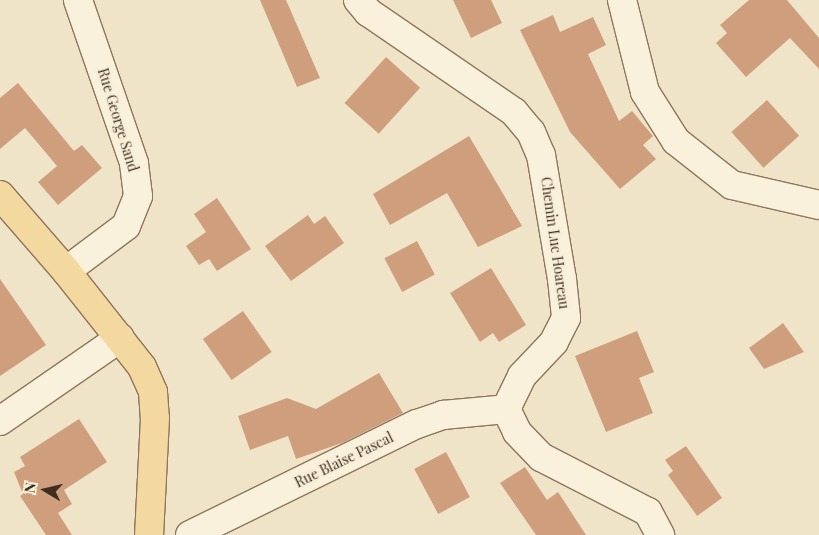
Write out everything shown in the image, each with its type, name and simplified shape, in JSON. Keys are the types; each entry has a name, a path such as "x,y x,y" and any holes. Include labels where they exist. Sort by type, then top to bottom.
{"main road":[{"path":"0,195 66,271 142,367 152,392 155,418 149,535"}],"street":[{"name":"Rue George Sand","path":"66,271 126,226 138,196 134,163 78,0"},
{"name":"Chemin Luc Hoareau","path":"358,0 368,12 514,112 531,132 541,155 562,279 566,318 554,342 522,376 506,409"},
{"path":"622,0 645,92 676,141 732,185 819,205"},
{"path":"0,421 120,338"},
{"name":"Rue Blaise Pascal","path":"190,535 417,424 443,415 506,409"},
{"path":"506,409 517,432 541,457 648,512 660,535"}],"building":[{"path":"260,0 286,0 320,78 297,87"},
{"path":"453,0 491,0 502,23 471,38"},
{"path":"749,0 787,0 819,38 819,69 790,38 746,77 716,43 727,33 720,25"},
{"path":"553,15 560,32 593,17 606,45 588,54 619,121 632,111 653,136 643,145 656,159 620,189 570,132 520,30"},
{"path":"386,57 420,88 379,134 345,103"},
{"path":"18,83 74,151 82,145 102,168 58,205 38,182 57,166 25,128 0,149 0,98"},
{"path":"767,100 799,136 763,168 731,132"},
{"path":"469,136 522,226 478,247 447,193 390,225 373,194"},
{"path":"217,198 251,249 217,271 209,259 199,265 186,246 206,232 194,214"},
{"path":"308,215 314,224 325,216 344,243 291,281 265,246"},
{"path":"417,241 435,275 402,292 384,258"},
{"path":"491,268 526,325 499,342 493,333 480,342 450,293"},
{"path":"0,279 46,345 0,376"},
{"path":"243,311 272,352 232,380 203,339"},
{"path":"783,323 804,352 764,369 749,348"},
{"path":"637,331 654,372 639,378 653,413 606,432 575,356"},
{"path":"379,373 403,413 342,443 296,459 288,436 250,450 238,416 287,398 316,409"},
{"path":"79,419 107,462 64,490 72,504 58,513 72,535 46,535 20,496 23,494 14,472 25,466 20,457"},
{"path":"686,446 722,498 697,516 668,475 673,471 665,460"},
{"path":"446,452 470,497 438,514 414,469"},
{"path":"525,467 547,500 558,492 586,535 536,535 500,483"}]}
